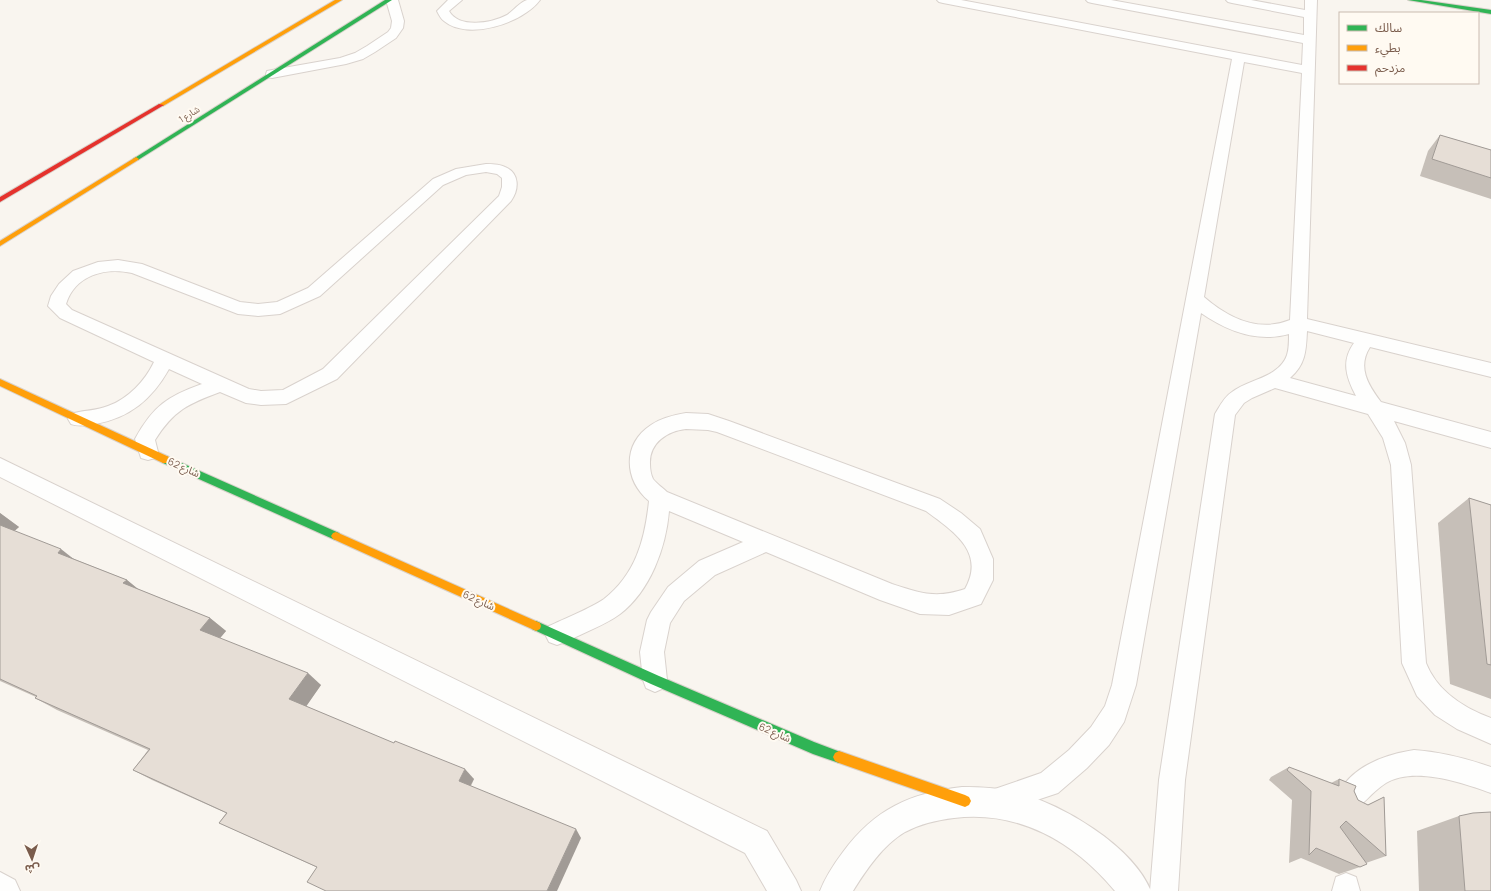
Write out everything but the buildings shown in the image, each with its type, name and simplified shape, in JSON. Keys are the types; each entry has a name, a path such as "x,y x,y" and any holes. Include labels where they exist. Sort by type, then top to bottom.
{"street":[{"path":"0,200 339,0"},
{"name":"شارع 1","path":"0,244 389,0"},
{"path":"1411,0 1491,12"},
{"name":"شارع 62","path":"0,382 148,452 557,634 656,680 813,748 979,802"},
{"path":"0,467 756,842 785,891"},
{"path":"836,891 840,881 864,848 894,823 928,808 979,802 1032,812 1071,832 1109,861 1135,891"},
{"path":"0,888 4,891"}],"lane":[{"path":"272,74 342,61 359,56 371,49 392,35 396,28 398,21 392,0"},
{"path":"456,0 448,5 443,11 444,16 449,21 468,26 485,25 510,18 534,0"},
{"path":"1092,0 1309,40"},
{"path":"1164,891 1172,780 1225,414 1230,403 1240,395 1273,380 1284,373 1292,364 1297,354 1300,323 1307,70 1311,7 1232,0"},
{"path":"948,1 1307,70"},
{"path":"979,802 1049,784 1078,759 1100,736 1115,713 1124,685 1240,57"},
{"path":"486,168 501,170 510,176 510,187 506,198 330,374 286,397 261,398 246,396 164,359 66,314 57,306 59,295 64,286 74,278 99,267 118,264 136,268 238,308 258,310 280,308 314,292 438,182 451,175 468,169 486,168"},
{"path":"1195,299 1216,316 1246,328 1277,331 1290,328 1300,323 1491,370"},
{"path":"1366,340 1359,348 1355,357 1354,368 1357,381 1363,394 1384,421 1393,436 1401,465 1414,653 1418,674 1428,691 1443,706 1469,724 1491,731"},
{"path":"78,419 114,412 133,401 147,390 158,374 164,359"},
{"path":"1273,380 1491,440"},
{"path":"148,452 145,439 155,423 173,405 195,394 220,385"},
{"path":"686,421 708,422 933,504 972,536 982,559 982,580 973,596 949,604 920,604 888,593 660,498 646,485 639,468 642,447 651,435 665,425 686,421"},
{"path":"557,634 611,608 631,589 645,563 657,528 660,498"},
{"path":"656,680 652,652 659,620 676,594 707,568 766,542"},
{"path":"1348,800 1358,787 1370,776 1386,768 1404,764 1423,763 1445,766 1467,771 1491,780"}],"traffic: fast":[{"path":"136,159 389,0"},
{"path":"1411,0 1491,12"},
{"path":"166,460 336,536"},
{"path":"536,626 655,680 813,748 839,757"}],"traffic: slow":[{"path":"161,105 339,0"},
{"path":"0,244 136,159"},
{"path":"0,382 166,460"},
{"path":"336,536 536,626"},
{"path":"839,757 965,801"}],"traffic: jam":[{"path":"0,200 161,105"}]}
